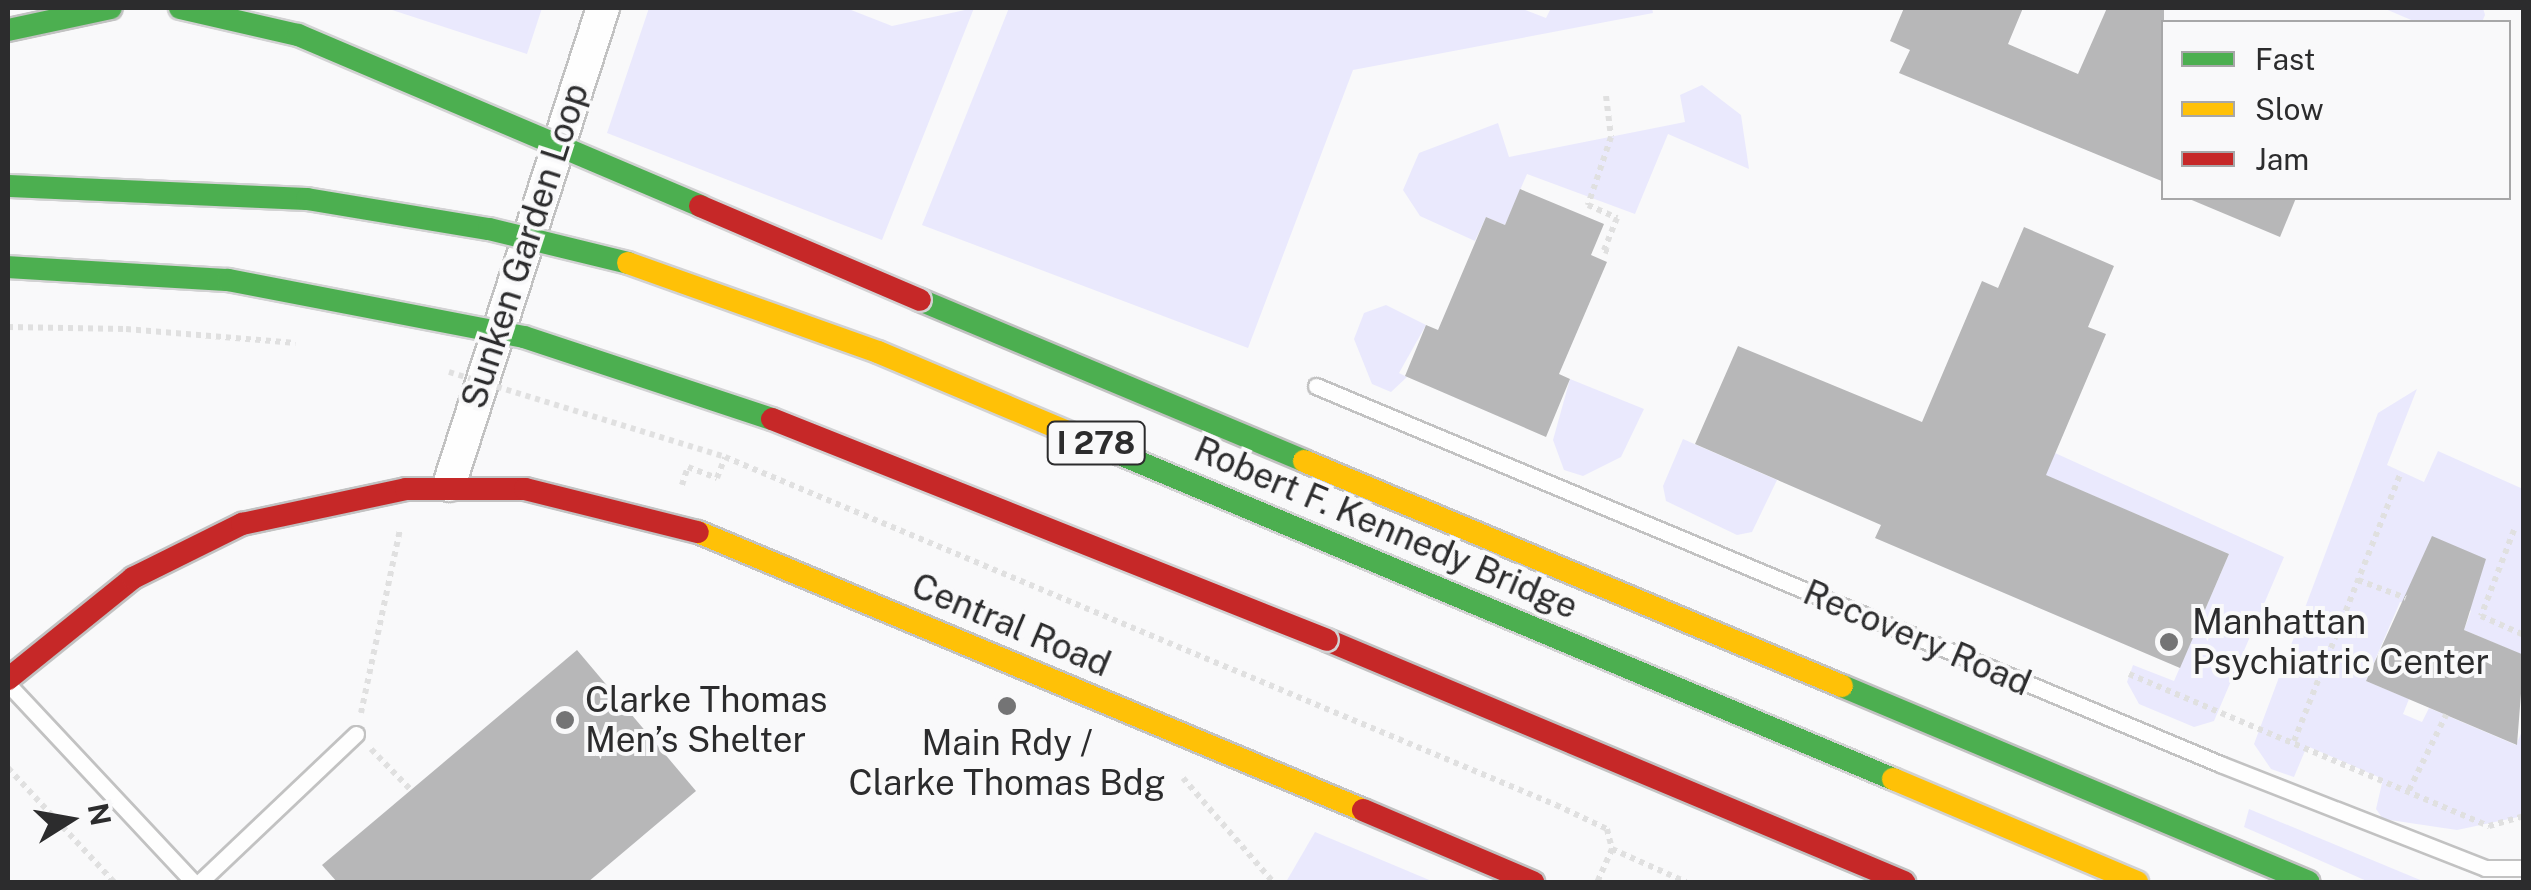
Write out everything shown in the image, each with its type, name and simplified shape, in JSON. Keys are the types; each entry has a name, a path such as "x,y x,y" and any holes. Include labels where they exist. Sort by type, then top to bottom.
{"main road":[{"path":"8,30 111,8"},
{"path":"180,8 298,35 2309,882"},
{"name":"Robert F. Kennedy Bridge","path":"8,186 307,199 490,228 668,274 896,359 2137,882"},
{"path":"8,267 132,270 304,292 524,337 631,368 1327,640 1904,882"},
{"name":"Central Road","path":"8,682 87,610 182,550 299,507 406,488 449,485 575,496 711,535 1532,882"}],"street":[{"name":"Sunken Garden Loop","path":"449,485 603,8"}],"lane":[{"name":"Recovery Road","path":"1316,386 2220,764 2485,868 2524,868"},
{"path":"8,682 196,882 356,734"}],"path":[{"path":"1606,96 1611,136 1588,205 1617,218 1604,250 1610,252"},
{"path":"8,328 310,344"},
{"path":"435,368 725,457 1556,805 1607,829 1612,849 1598,882"},
{"path":"682,484 688,467 717,478 725,457"},
{"path":"2294,741 2400,475"},
{"path":"406,488 356,734 410,790"},
{"path":"2514,530 2481,616 2524,635"},
{"path":"2358,580 2406,598"},
{"path":"2129,674 2490,826 2524,816"},
{"path":"2409,790 2446,715"},
{"path":"1174,767 1248,862 1273,882"},
{"path":"8,768 114,882"},
{"path":"1612,849 1686,882"}],"shaded area":[{"path":"386,8 542,8 527,54"},
{"path":"649,8 846,8 892,26 974,8 882,240 607,133"},
{"path":"1009,8 1520,8 1546,18 1551,8 1652,8 1653,13 1353,70 1248,348 922,225"},
{"path":"2383,8 2483,8 2485,15 2483,20 2411,20"},
{"path":"1702,85 1741,115 1749,169 1668,134 1635,214 1527,174 1505,225 1486,217 1475,241 1420,216 1403,190 1419,153 1498,123 1509,157 1685,122 1680,95"},
{"path":"1386,305 1426,325 1399,373 1407,377 1391,392 1372,384 1354,339 1364,313"},
{"path":"1570,379 1644,409 1621,457 1583,476 1564,470 1553,440"},
{"path":"2417,389 2387,465 2424,482 2438,451 2523,489 2523,655 2464,630 2471,611 2466,608 2400,602 2366,681 2409,699 2403,714 2422,722 2429,708 2516,745 2523,729 2523,816 2457,830 2383,819 2376,809 2383,779 2307,746 2294,777 2271,769 2254,744 2378,413"},
{"path":"1683,439 1777,480 1752,532 1737,535 1666,501 1663,486"},
{"path":"2055,453 2284,557 2214,721 2194,727 2139,704 2127,682 2133,665 2174,681 2229,554 2045,475"},
{"path":"2249,809 2425,882 2369,882 2244,827"},
{"path":"1315,832 1434,882 1286,882"}],"building":[{"path":"1904,8 2023,8 2008,44 2078,74 2107,8 2164,8 2161,181 1899,73 1910,50 1890,41"},
{"path":"1520,189 1604,224 1591,255 1607,262 1559,374 1570,379 1546,437 1405,376 1426,325 1438,330 1486,217 1505,225"},
{"path":"2192,200 2295,200 2280,237"},
{"path":"2024,227 2114,266 2088,327 2106,334 2046,475 2229,554 2180,668 1875,538 1881,525 1695,444 1738,346 1922,422 1982,281 1998,288"},
{"path":"2432,536 2486,559 2464,630 2524,655 2517,745 2366,681"},
{"name":"Clarke Thomas Men’s Shelter","path":"577,650 696,791 588,882 337,882 322,865"}],"traffic: fast":[{"path":"8,30 111,8"},
{"path":"180,8 298,35 700,206"},
{"path":"8,186 307,199 489,229 628,263"},
{"path":"8,267 228,280 524,337 772,419"},
{"path":"920,300 1304,461"},
{"path":"1115,452 1893,779"},
{"path":"1842,686 2309,882"}],"traffic: slow":[{"path":"628,263 878,352 1115,452"},
{"path":"1304,461 1842,686"},
{"path":"698,532 1363,810"},
{"path":"1893,779 2137,882"}],"traffic: jam":[{"path":"700,206 920,300"},
{"path":"772,419 1327,640"},
{"path":"8,679 133,578 242,524 406,489 525,489 698,532"},
{"path":"1327,640 1904,882"},
{"path":"1363,810 1533,882"}],"place":[{"name":"Manhattan Psychiatric Center","path":"2169,642"},
{"name":"Main Rdy / Clarke Thomas Bdg","path":"1007,706"},
{"name":"Clarke Thomas Men’s Shelter","path":"565,720"}]}
